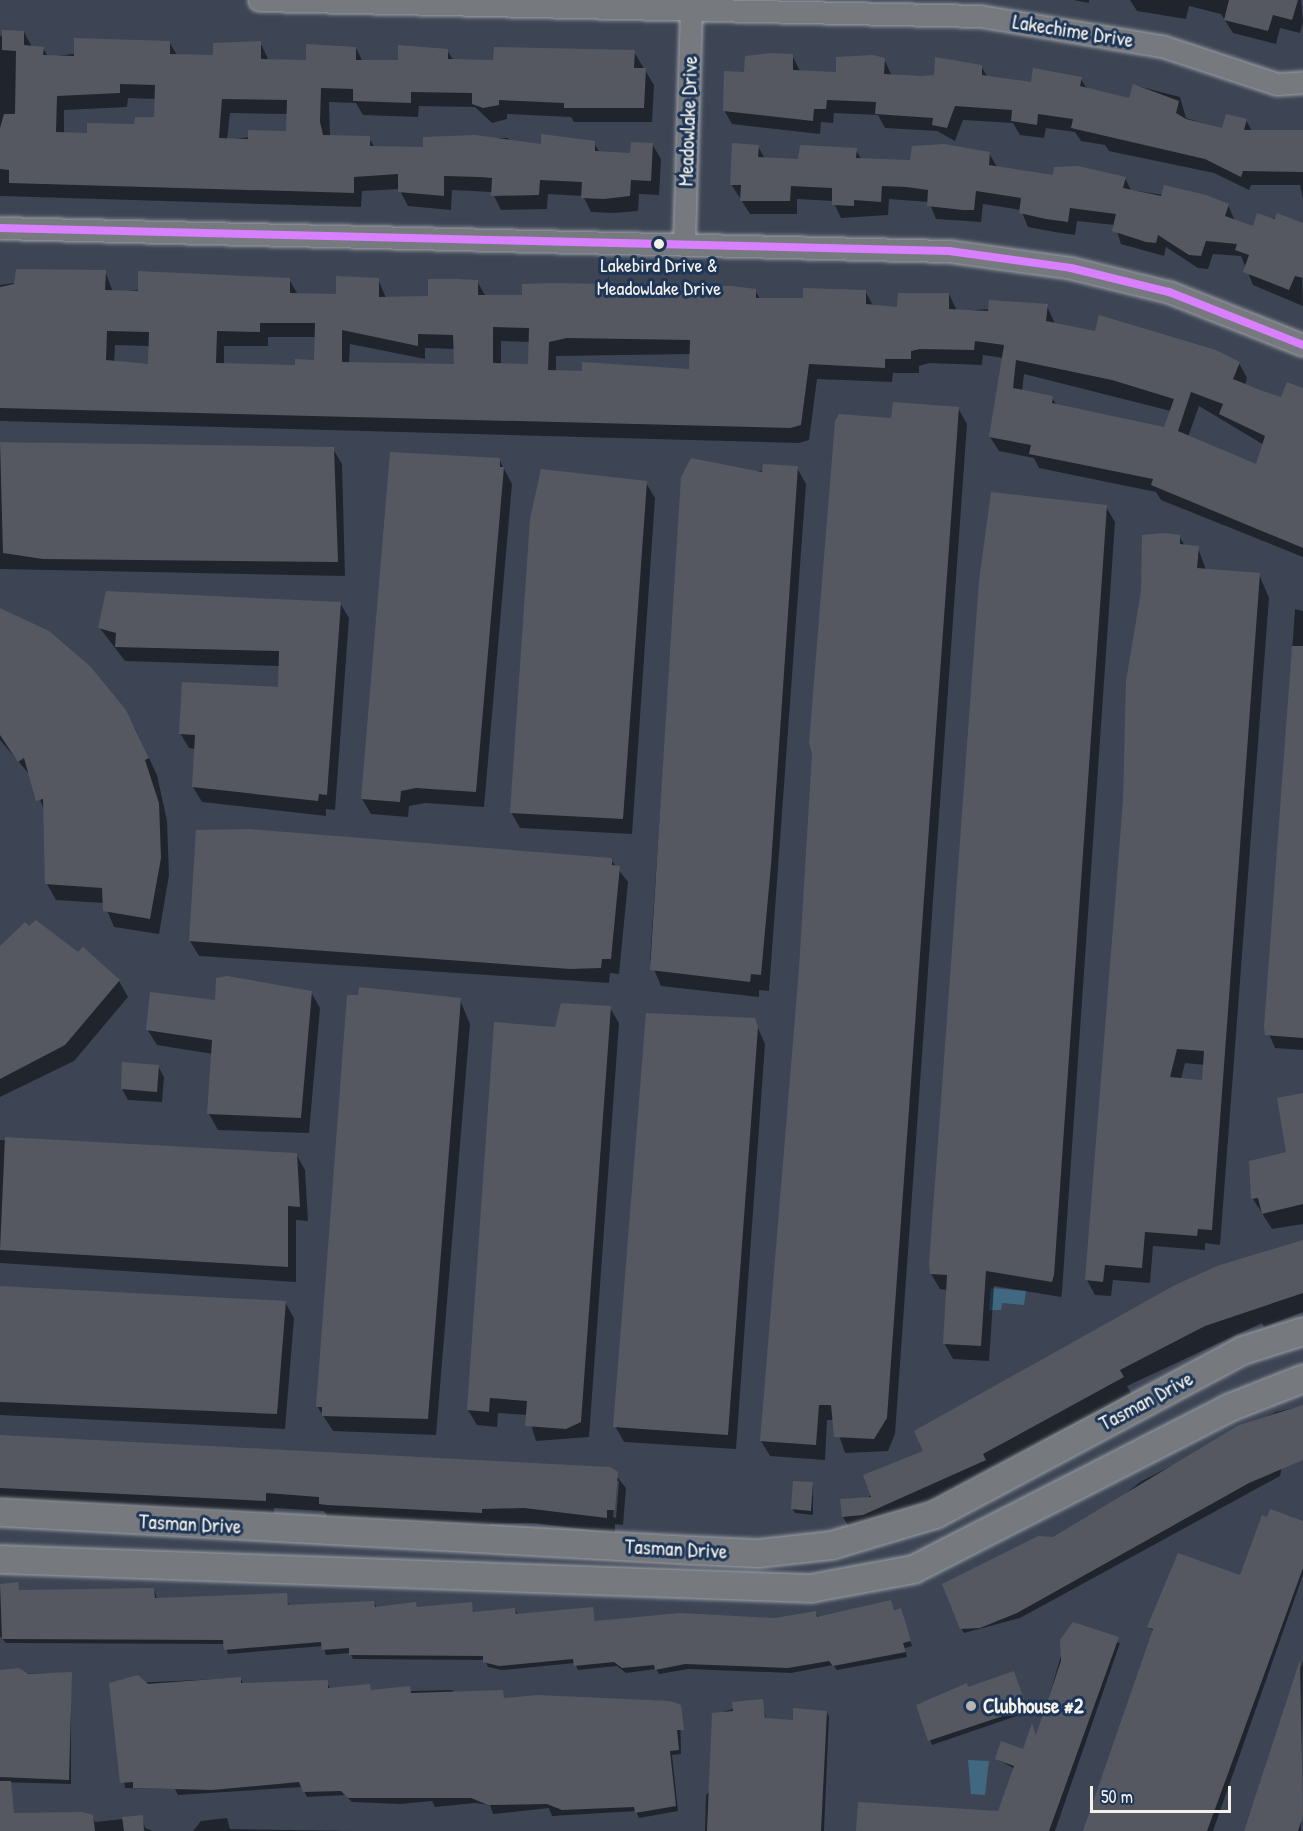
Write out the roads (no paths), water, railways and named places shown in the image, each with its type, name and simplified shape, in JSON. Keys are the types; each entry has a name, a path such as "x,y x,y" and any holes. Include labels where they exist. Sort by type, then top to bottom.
{"street":[{"name":"Lakechime Drive","path":"259,0 691,5 980,16 1162,46 1277,84 1303,82"},
{"name":"Meadowlake Drive","path":"684,243 691,5"},
{"path":"0,228 949,251 1071,268 1169,292 1303,345"},
{"name":"Tasman Drive","path":"0,1512 714,1551 831,1545 935,1514 1242,1350 1303,1331"},
{"name":"Tasman Drive","path":"0,1559 810,1588 913,1569 1227,1408 1303,1378"}],"water":[{"path":"991,1288 1026,1291 1024,1305 1002,1303 1001,1310 989,1310"},
{"path":"968,1760 989,1761 985,1795 971,1794"}],"place":[{"name":"Lakebird Drive & Meadowlake Drive","path":"659,244"},
{"name":"Clubhouse #2","path":"971,1706"}]}
